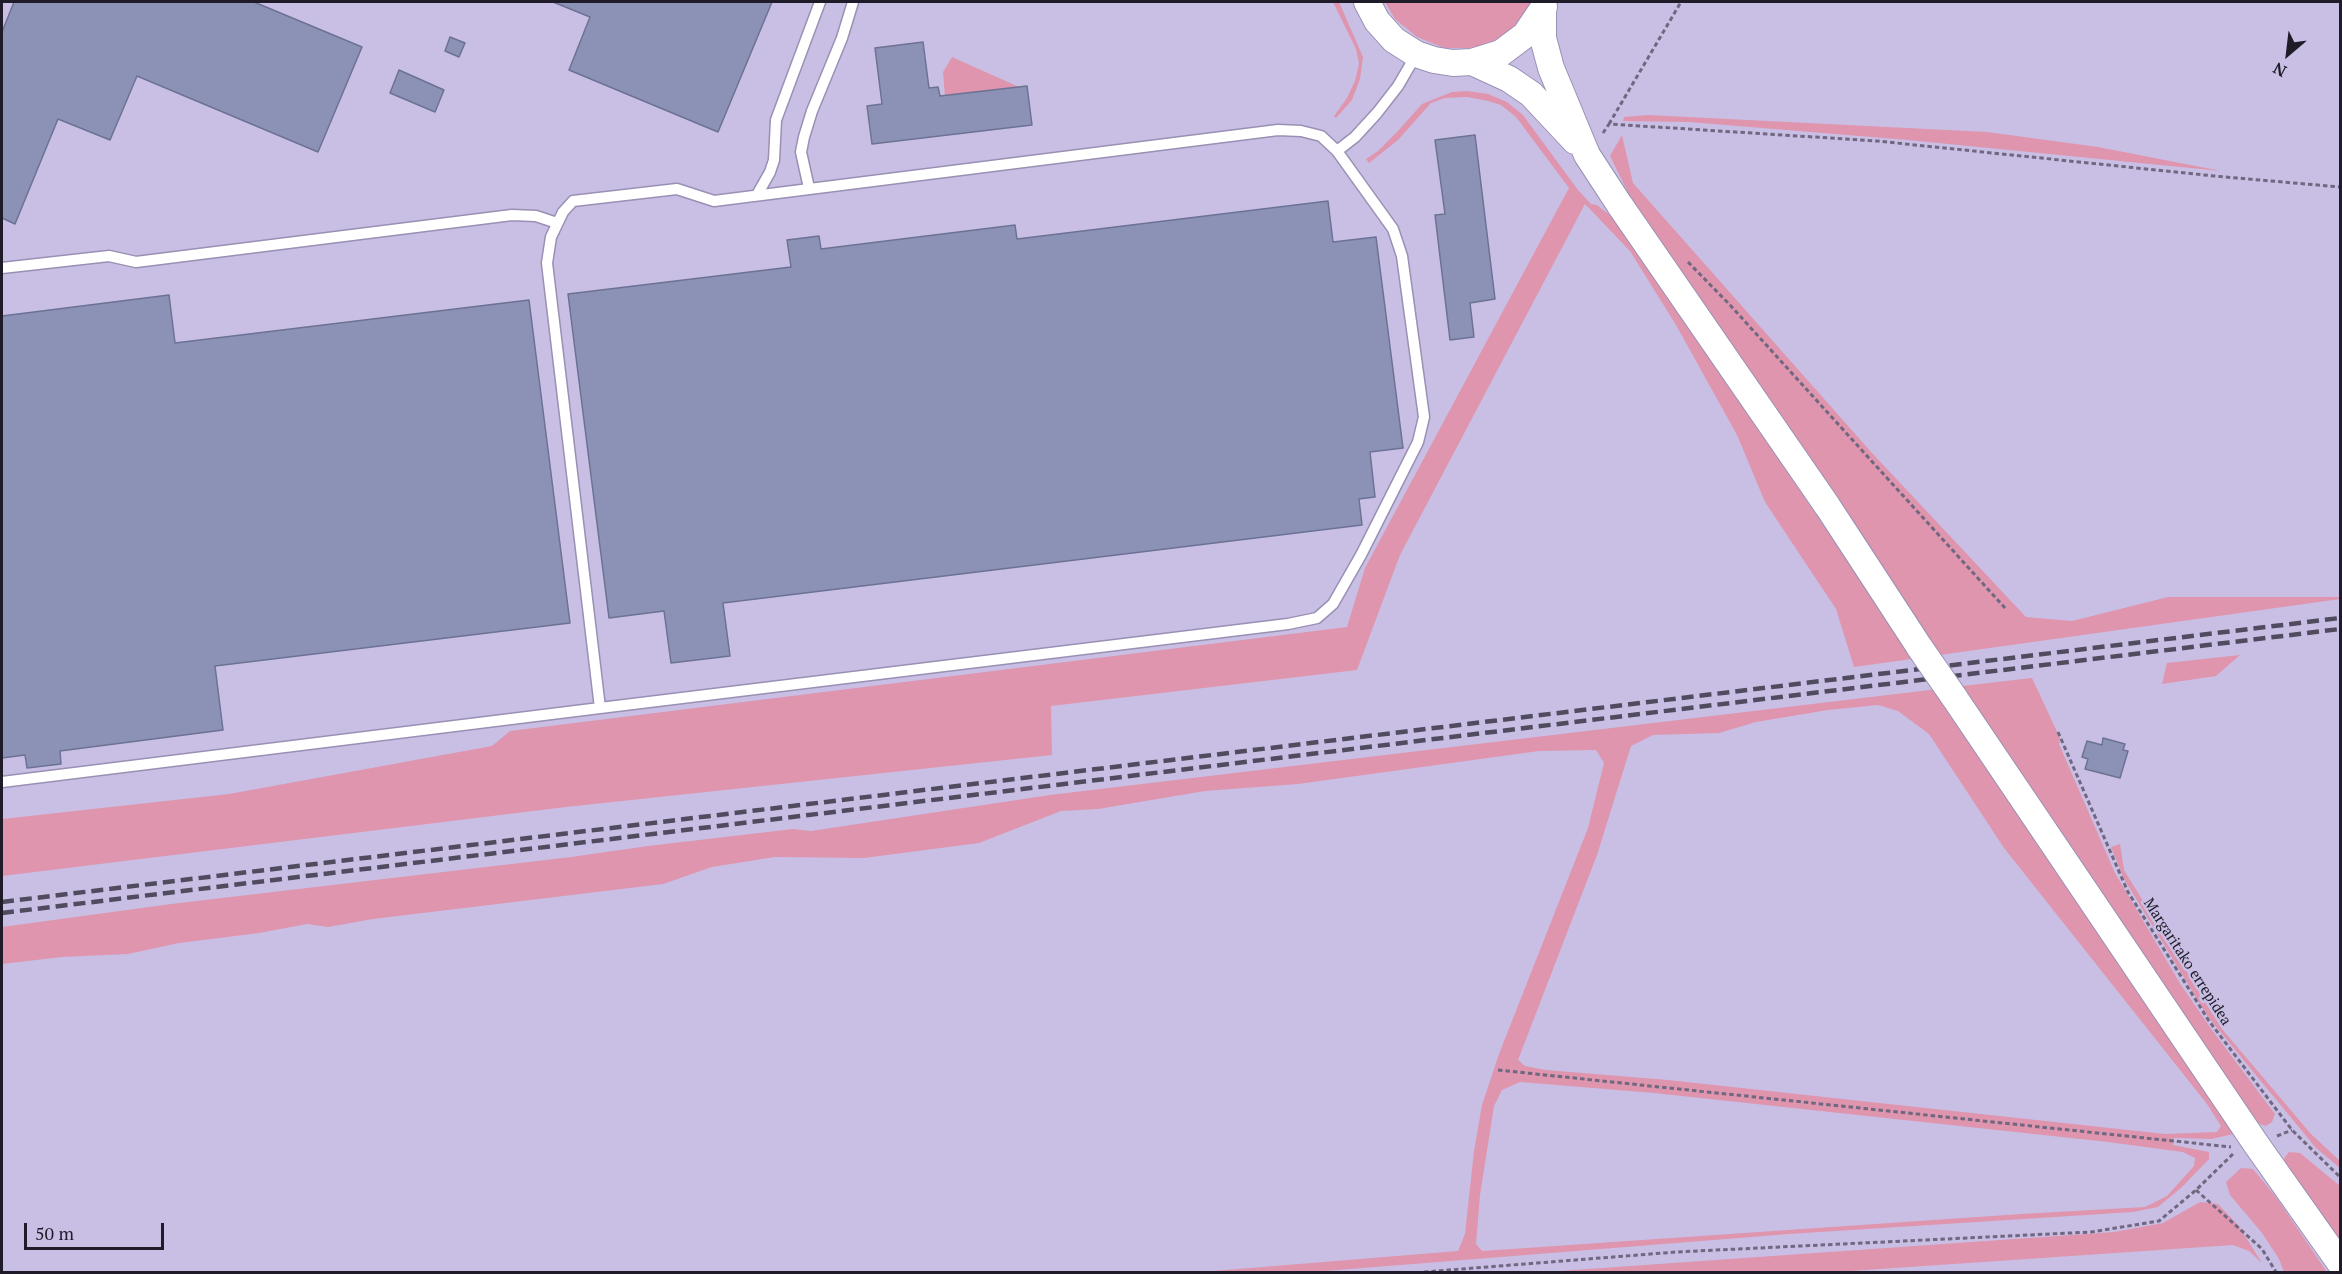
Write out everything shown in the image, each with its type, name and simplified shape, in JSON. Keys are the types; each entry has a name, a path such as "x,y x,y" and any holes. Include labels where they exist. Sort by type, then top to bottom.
{"street":[{"path":"1367,2 1377,21 1395,40 1416,54 1453,63 1472,62 1501,53 1526,35 1545,6"},
{"path":"1545,6 1543,38 1551,68 1587,154 1828,507 1920,648 2256,1144 2340,1263"},
{"path":"1472,62 1509,79 1531,94 1587,154"}],"lane":[{"path":"757,195 774,160 776,120 820,2"},
{"path":"809,189 801,152 804,137 812,111 842,38 853,2"},
{"path":"1337,151 1355,137 1377,113 1398,87 1416,54"},
{"path":"2,782 1264,627 1317,618 1333,604 1361,555 1418,442 1424,417 1402,256 1393,230 1337,151 1321,136 1278,129 714,201 677,189 573,201 563,212 551,237 547,262 600,708"},
{"path":"2,268 109,256 136,262 512,215 536,216 558,223"}],"path":[{"path":"1587,154 1609,124 1681,2"},
{"path":"1609,124 1877,141 2340,187"},
{"path":"1681,255 1730,305 2005,608"},
{"name":"Margaritako errepidea","path":"2058,732 2128,892 2209,1021 2292,1130 2340,1177"},
{"path":"1424,1272 1676,1251 2091,1232 2159,1221 2196,1190 2239,1148 1498,1070"},
{"path":"2196,1190 2262,1249 2276,1272"}],"shaded area":[{"path":"1333,2 1339,2 1363,57 1360,79 1352,100 1336,118 1334,116 1347,98 1355,81 1359,64 1356,49"},
{"path":"1385,2 1533,2 1522,20 1500,39 1473,48 1444,48 1417,37 1395,19"},
{"path":"952,57 1019,87 945,96 943,72"},
{"path":"1467,91 1488,94 1507,102 1523,115 1578,190 1591,204 1597,205 1611,216 1644,261 1910,653 1642,221 1610,156 1622,135 1633,183 1872,453 2026,617 2072,621 2168,597 2340,597 2340,599 1854,667 1836,609 1765,502 1737,435 1676,325 1630,251 1585,204 1400,555 1357,670 1051,706 1052,755 566,807 2,876 2,819 229,794 492,746 510,731 1347,627 1365,568 1569,188 1516,117 1501,105 1467,97 1445,98 1431,103 1398,140 1369,163 1366,159 1378,151 1422,104 1452,92"},
{"path":"1648,115 1987,132 2098,147 2221,171 1908,140 1689,122 1623,121 1624,117"},
{"path":"2240,655 2216,676 2162,684 2167,663"},
{"path":"2032,678 2060,738 2059,744 2115,873 2181,985 2275,1114 2272,1122 2266,1126 2257,1123 1962,686"},
{"path":"1938,689 2234,1134 2211,1139 2174,1138 2173,1145 2209,1152 2209,1159 2182,1187 2158,1207 2133,1212 1789,1234 1313,1272 1201,1272 1458,1251 1465,1234 1474,1151 1482,1105 1499,1054 1588,828 1604,763 1596,750 1539,751 1298,784 1205,791 1098,809 1061,811 979,843 864,858 775,857 712,867 663,884 373,919 328,927 307,924 259,933 179,943 128,954 62,957 2,964 2,927 648,846 793,829 811,831 1050,795","holes":["1878,705 1898,711 1929,734 2004,848 2207,1104 2221,1126 2217,1132 2165,1134 1668,1080 1546,1070 1525,1066 1518,1060 1597,855 1631,746 1653,735 1719,733 1756,722 1828,710","1520,1082 1654,1093 2108,1142 2183,1152 2195,1158 2194,1166 2167,1196 2145,1207 1482,1251 1476,1244 1480,1195 1494,1106 1502,1090"]},
{"path":"2120,844 2124,870 2222,1029 2311,1134 2340,1161 2340,1168 2316,1148 2208,1017 2124,879 2111,847"},
{"path":"2289,1152 2300,1153 2340,1186 2340,1241 2282,1167"},
{"path":"2241,1168 2253,1169 2276,1197 2327,1272 2284,1272 2279,1259 2262,1233 2230,1195 2226,1182"},
{"path":"2200,1202 2218,1204 2238,1225 2262,1263 2249,1251 2233,1245 1836,1272 1545,1272 2114,1232 2163,1223"}],"building":[{"path":"14,2 254,2 362,47 318,152 137,76 110,140 58,119 15,224 2,218 2,32"},
{"path":"553,2 772,2 718,132 569,70 590,17"},
{"path":"450,37 465,43 459,57 445,51"},
{"path":"923,42 929,88 938,87 940,96 1027,86 1032,125 872,144 867,106 882,104 875,48"},
{"path":"399,70 444,90 435,112 390,93"},
{"path":"1475,135 1495,299 1470,303 1474,337 1450,340 1435,215 1445,214 1435,140"},
{"path":"1328,201 1333,242 1376,237 1403,448 1370,452 1375,497 1359,499 1362,525 723,603 730,656 671,663 664,611 609,618 568,294 791,267 787,240 819,236 821,249 1015,225 1017,239"},
{"path":"169,295 175,343 529,300 570,623 215,666 223,730 60,751 61,764 27,768 25,755 2,758 2,316"},
{"path":"2103,738 2125,744 2123,750 2128,751 2120,778 2085,769 2088,759 2082,757 2087,741 2102,745"}],"railway":[{"path":"2,902 2340,618"},
{"path":"2,913 2340,629"}]}
